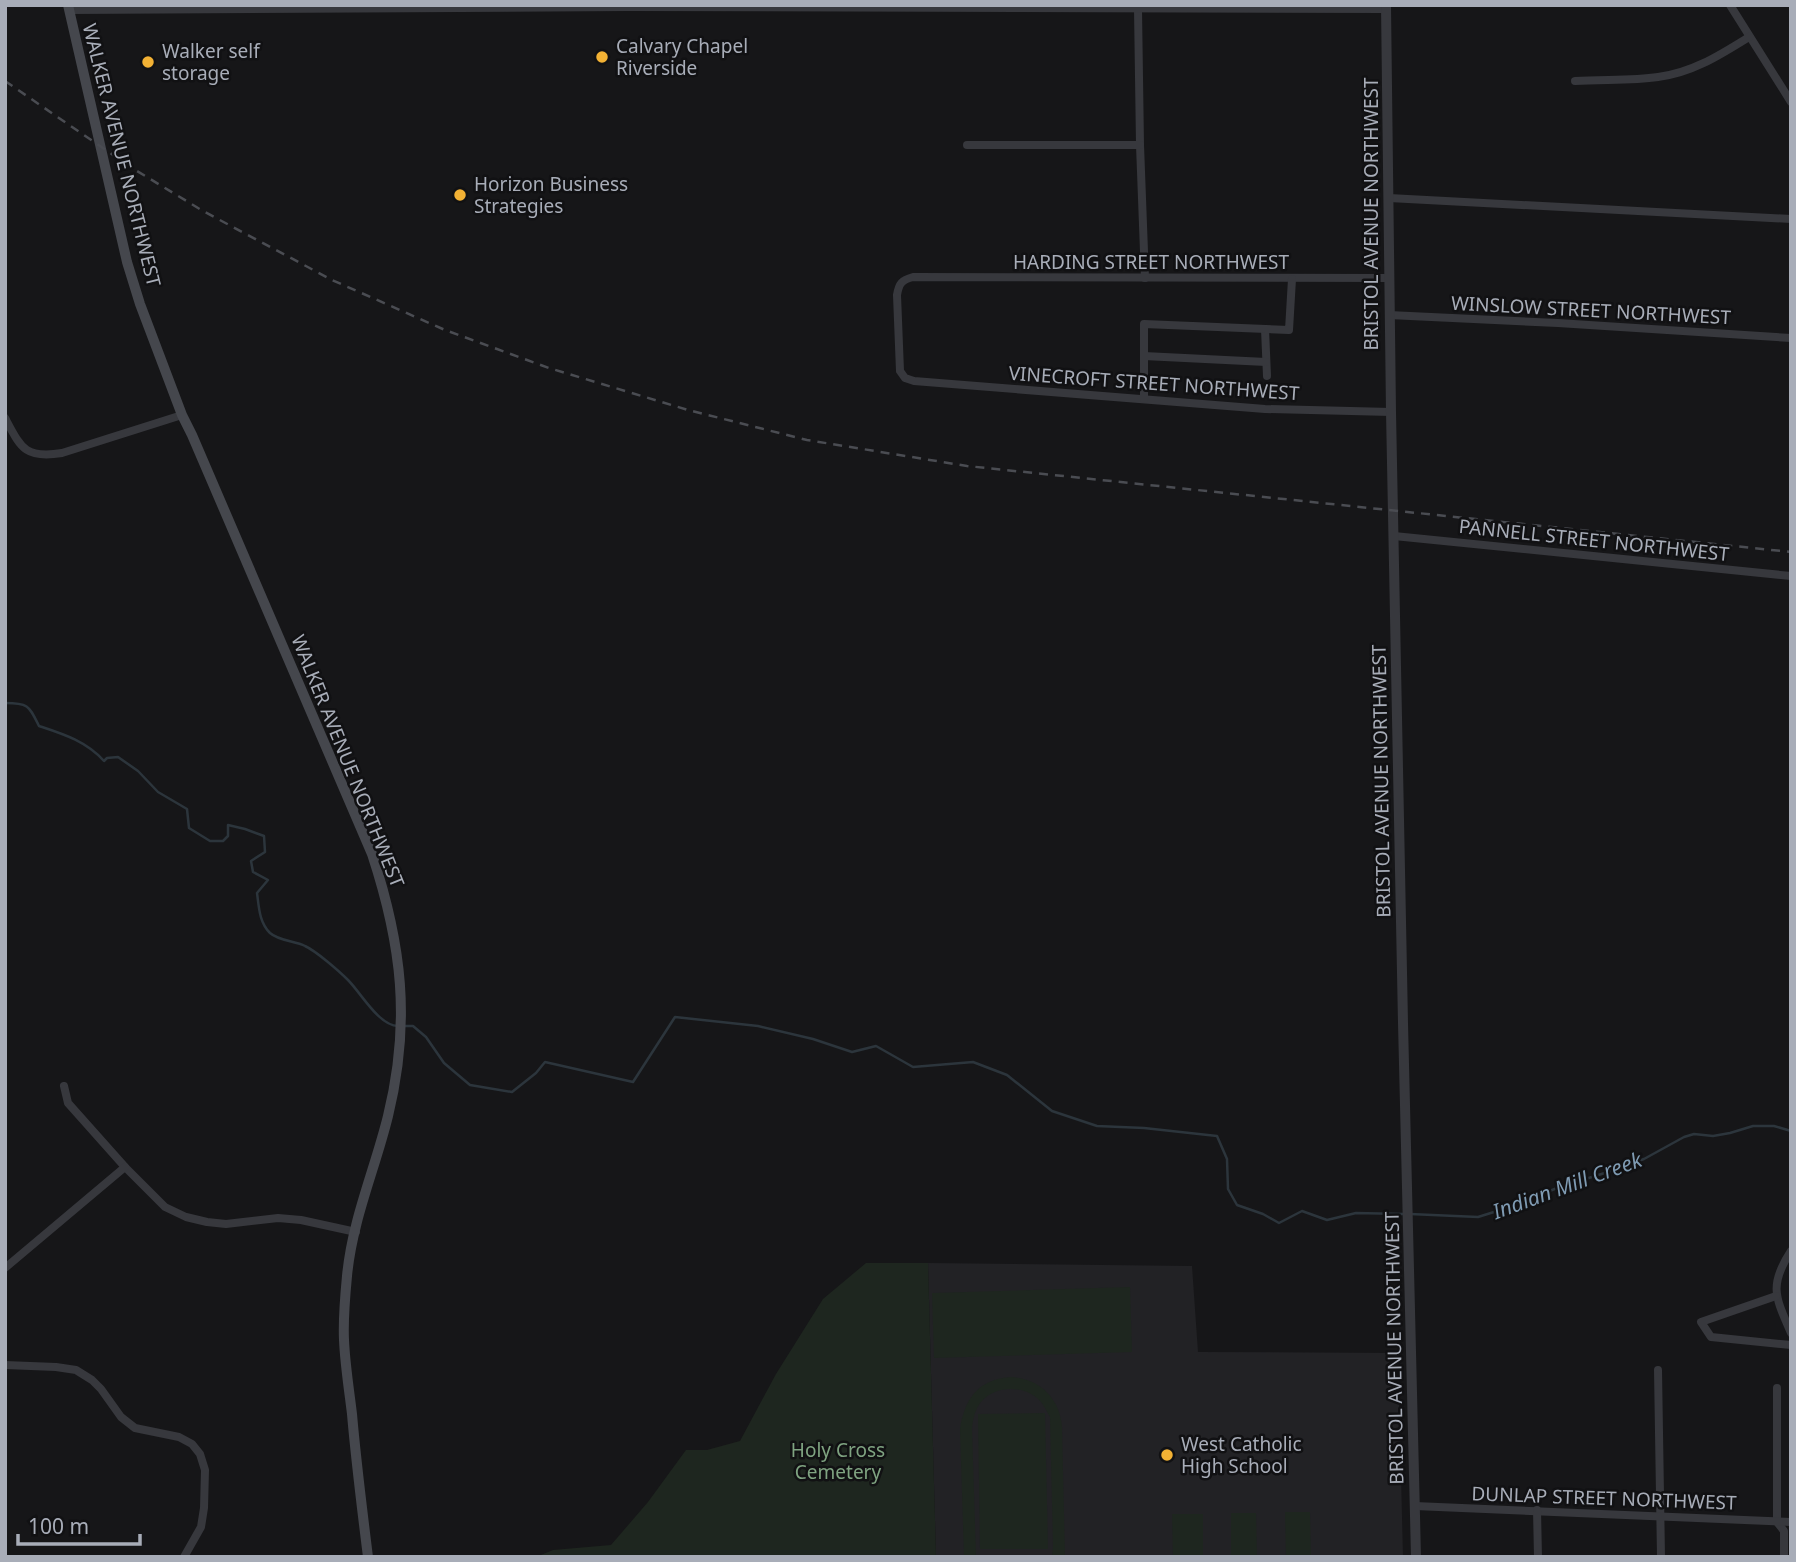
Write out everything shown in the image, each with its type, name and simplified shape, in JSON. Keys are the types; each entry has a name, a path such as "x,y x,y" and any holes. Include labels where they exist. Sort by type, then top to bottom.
{"main road":[{"name":"WALKER AVENUE NORTHWEST","path":"68,8 127,262 140,304 182,415 372,854 392,922 402,1000 398,1067 388,1116 361,1207 348,1272 344,1338 368,1557"}],"street":[{"path":"1730,5 1791,102"},
{"path":"68,8 1387,7"},
{"name":"BRISTOL AVENUE NORTHWEST","path":"1387,7 1389,315 1416,1557"},
{"path":"1138,9 1145,278"},
{"path":"1575,81 1658,78 1699,66 1749,37"},
{"path":"967,145 1140,145"},
{"path":"1390,198 1791,219"},
{"name":"HARDING STREET NORTHWEST","path":"914,381 900,371 897,295 899,284 913,277 1389,278"},
{"path":"1144,399 1144,324 1289,330 1292,279"},
{"name":"WINSLOW STREET NORTHWEST","path":"1389,315 1791,338"},
{"path":"1265,329 1266,376"},
{"path":"1144,356 1266,362"},
{"name":"VINECROFT STREET NORTHWEST","path":"914,381 1265,409 1391,412"},
{"path":"5,418 30,453 47,456 182,415"},
{"name":"PANNELL STREET NORTHWEST","path":"1394,536 1791,576"},
{"path":"64,1086 68,1103 165,1207 186,1217 207,1222 226,1224 278,1218 356,1232"},
{"path":"5,1268 125,1167"},
{"path":"1791,1251 1777,1278 1776,1296 1791,1333"},
{"path":"1776,1296 1702,1322 1711,1338 1791,1345"},
{"path":"5,1365 76,1370 92,1380 121,1417 135,1428 180,1437 192,1444 200,1454 205,1469 204,1508 201,1527 184,1557"},
{"path":"1658,1370 1661,1557"},
{"path":"1777,1388 1777,1522 1784,1531 1784,1557"},
{"name":"DUNLAP STREET NORTHWEST","path":"1415,1506 1791,1522"},
{"path":"1538,1510 1538,1557"}],"shaded area":[{"name":"West Catholic High School","path":"928,1263 1192,1266 1198,1352 1398,1353 1403,1557 936,1557"}],"green space":[{"name":"Holy Cross Cemetery","path":"866,1263 928,1263 936,1557 536,1557 553,1550 611,1545 648,1502 686,1450 707,1450 740,1441 776,1374 823,1299"},
{"path":"1130,1287 1132,1352 934,1358 932,1293"},
{"path":"1010,1377 1030,1381 1039,1386 1057,1407 1062,1427 1065,1557 1052,1557 1050,1417 1041,1402 1031,1394 1008,1389 987,1397 979,1405 974,1418 972,1428 976,1557 964,1557 960,1429 962,1418 975,1392 989,1382"},
{"path":"1045,1413 1048,1549 980,1549 978,1414"},
{"path":"1285,1512 1310,1512 1311,1557 1286,1557"},
{"path":"1231,1513 1256,1513 1257,1557 1231,1557"},
{"path":"1172,1514 1203,1514 1203,1557 1173,1557"}],"waterway":[{"name":"Indian Mill Creek","path":"5,703 24,705 39,726 82,743 104,761 118,757 138,771 158,792 187,809 189,828 210,841 223,841 228,836 228,825 264,836 265,852 251,861 253,872 268,880 257,893 260,914 266,929 278,938 301,944 315,952 348,980 377,1015 391,1025 398,1026"},
{"name":"Indian Mill Creek","path":"405,1026 413,1026 426,1037 444,1063 470,1085 512,1092 545,1062 633,1082 675,1017 758,1026 813,1039 852,1052 876,1046 913,1067 973,1062 1007,1075 1052,1111 1097,1126 1217,1136 1227,1159 1228,1189 1237,1205 1279,1223 1302,1211 1327,1220 1356,1213 1403,1214"},
{"name":"Indian Mill Creek","path":"1410,1214 1478,1217 1644,1159 1694,1134 1713,1136 1753,1126 1774,1126 1791,1131"}],"railway":[{"path":"5,81 132,168 203,211 332,280 445,330 549,368 688,410 807,440 967,466 1791,552"}],"place":[{"name":"Calvary Chapel Riverside","path":"602,57"},
{"name":"Walker self storage","path":"148,62"},
{"name":"Horizon Business Strategies","path":"460,195"},
{"name":"West Catholic High School","path":"1167,1455"}]}
